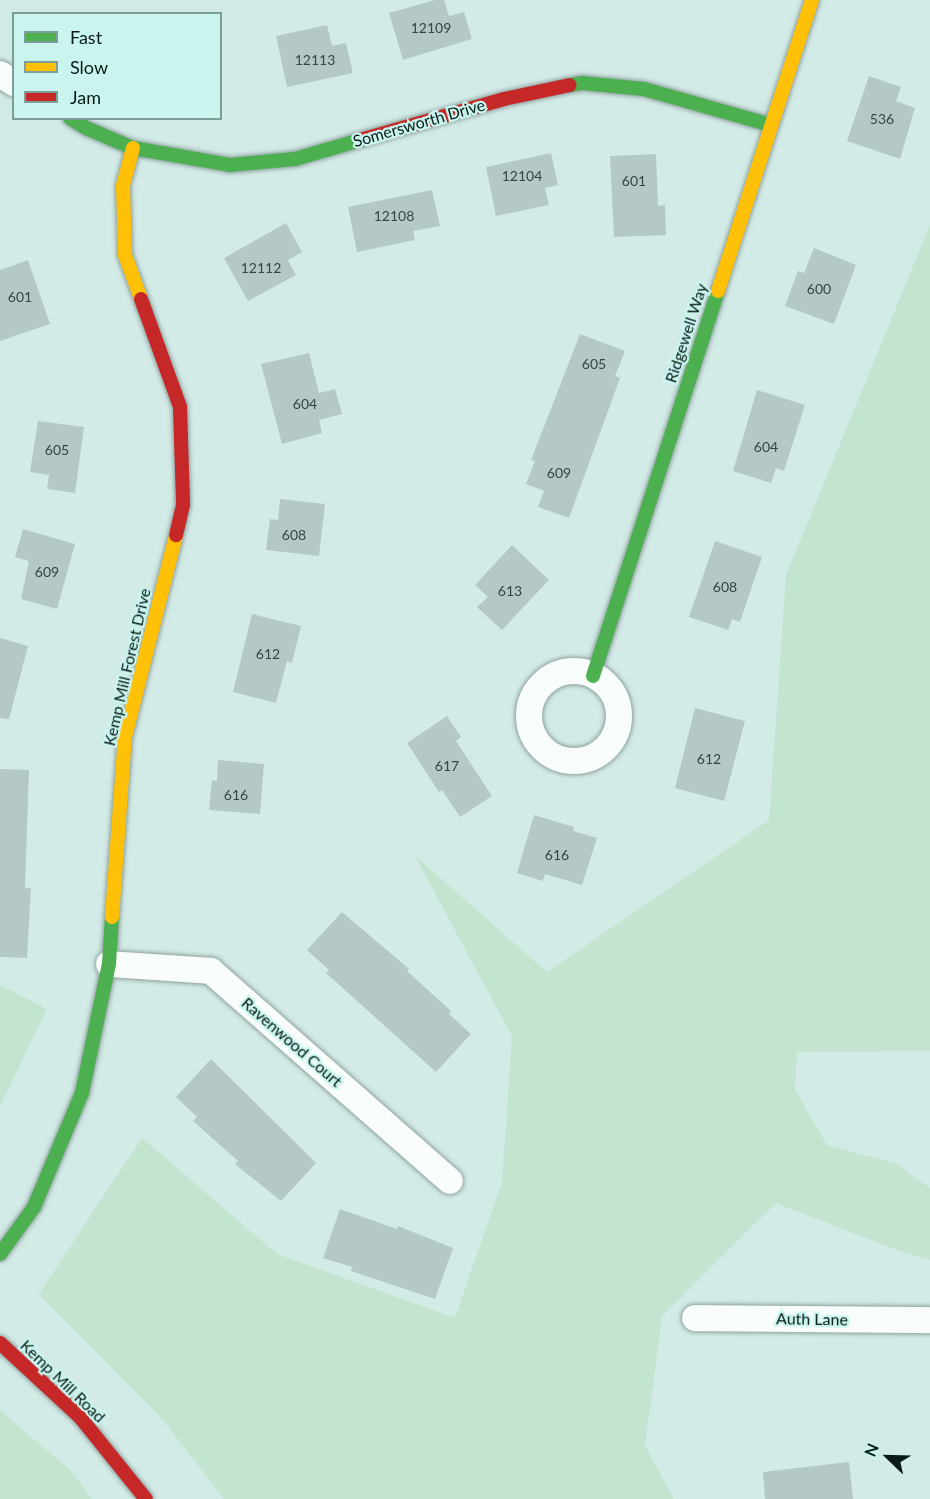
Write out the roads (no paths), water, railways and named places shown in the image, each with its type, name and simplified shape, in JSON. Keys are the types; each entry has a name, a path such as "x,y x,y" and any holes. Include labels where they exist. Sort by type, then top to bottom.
{"street":[{"name":"Ridgewell Way","path":"593,676 812,0"},
{"name":"Somersworth Drive","path":"74,120 133,148 230,165 295,159 504,99 582,83 644,88 771,125"},
{"name":"Kemp Mill Forest Drive","path":"0,1254 34,1206 82,1093 109,964 125,737 183,505 180,407 125,255 123,186 133,148"},
{"name":"Ravenwood Court","path":"109,964 211,971 450,1181"},
{"name":"Auth Lane","path":"695,1318 930,1320"},
{"name":"Kemp Mill Road","path":"0,1343 80,1417 146,1499"}]}
